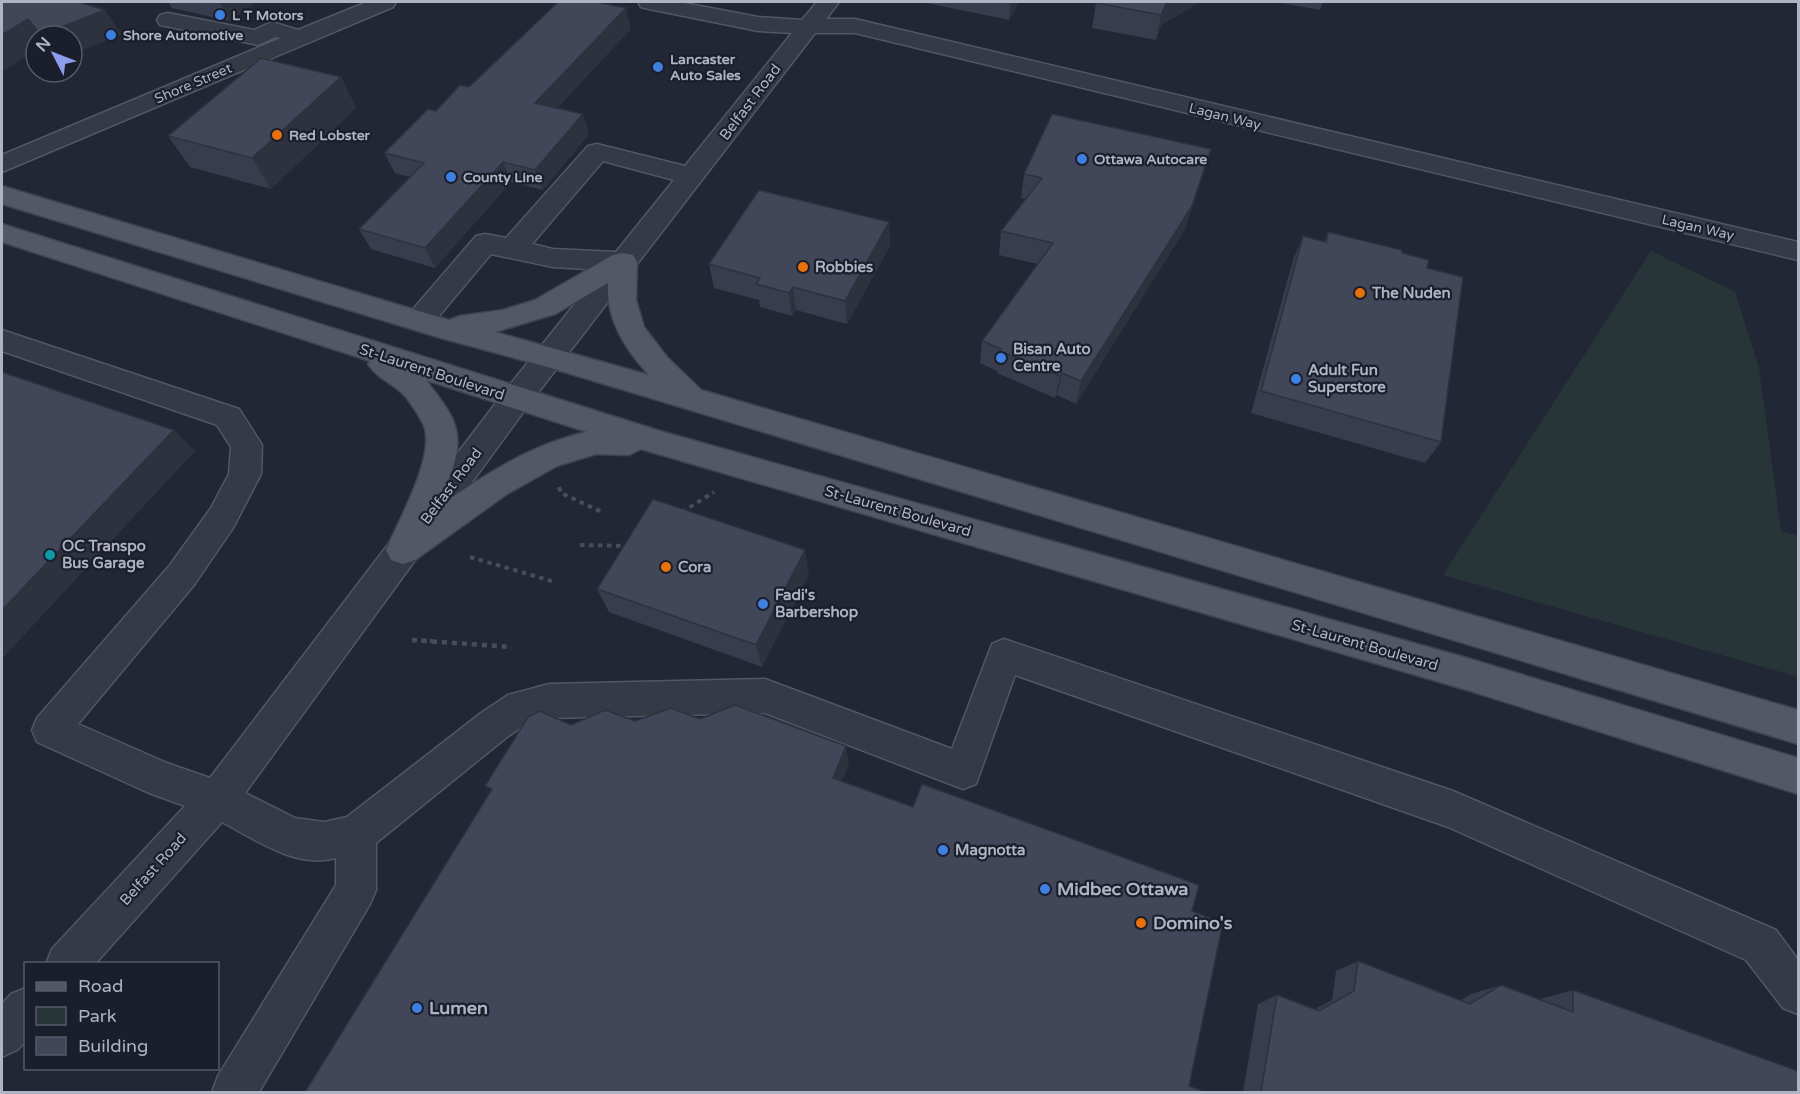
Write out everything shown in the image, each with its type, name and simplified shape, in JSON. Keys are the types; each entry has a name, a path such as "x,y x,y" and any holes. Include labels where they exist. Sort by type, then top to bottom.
{"main road":[{"path":"2,195 430,324 551,357 1798,727"},
{"name":"St-Laurent Boulevard","path":"2,233 516,399 660,443 1467,674 1798,776"},
{"path":"430,324 504,321 528,314 553,303 623,262"},
{"path":"623,262 622,300 634,332 654,362 694,400"},
{"path":"362,349 415,387 440,423 441,458 403,550"},
{"path":"403,550 515,474 548,455 596,442 660,443"}],"street":[{"name":"Shore Street","path":"2,164 385,2"},
{"name":"Lagan Way","path":"649,2 743,22 807,27 855,26 1798,251"},
{"name":"Belfast Road","path":"68,962 217,799 516,399 828,2"},
{"path":"168,20 258,38 292,15 261,9"},
{"path":"272,29 311,33 334,49"},
{"path":"512,249 597,152 693,176"},
{"path":"430,324 485,243 553,258 623,262"},
{"path":"2,340 228,417 247,445 245,474 222,518 182,575 50,730 162,780 217,799 291,837 324,842 356,834 521,706 549,701 765,696 963,771 1004,655 1453,810 1761,945 1798,993"},
{"path":"234,1092 356,890 356,834"},
{"path":"2,1035 24,1011"}],"path":[{"path":"556,477 561,493 602,512"},
{"path":"675,517 722,486"},
{"path":"580,545 627,547 636,541"},
{"path":"470,557 555,582"},
{"path":"412,640 512,648"}],"green space":[{"path":"1651,251 1735,292 1759,368 1781,531 1798,536 1798,677 1443,575"}],"building":[{"path":"2,2 79,2 105,10 69,24 32,24 28,19 2,35"},
{"path":"558,2 597,2 626,8 535,103 583,114 535,170 503,162 425,248 359,229 424,163 384,153 428,109 436,111 460,85 469,87"},
{"path":"1167,2 1161,15 1096,3"},
{"path":"261,58 341,77 252,158 168,136"},
{"path":"1052,114 1211,149 1192,206 1081,381 1062,373 1060,376 982,341 1053,243 1001,231 1042,178 1024,174"},
{"name":"Robbies","path":"759,190 889,222 845,301 793,287 789,293 756,284 760,278 709,264"},
{"path":"1328,232 1402,250 1402,253 1429,260 1427,268 1463,277 1441,442 1261,391 1303,236 1326,242"},
{"name":"OC Transpo Bus Garage","path":"2,372 174,430 2,610"},
{"path":"653,499 805,550 756,645 597,589"},
{"path":"735,705 846,746 833,778 913,807 922,784 1199,885 1192,911 1223,923 1189,1086 1205,1092 305,1092 492,789 485,786 528,717 540,711 571,725 605,710 635,721 671,708 700,719"},
{"path":"1358,961 1470,1004 1501,985 1573,1012 1573,990 1798,1071 1798,1092 1261,1092 1277,995 1319,1011 1354,991"}],"place":[{"name":"L T Motors","path":"220,15"},
{"name":"Shore Automotive","path":"111,35"},
{"name":"Lancaster Auto Sales","path":"658,67"},
{"name":"Red Lobster","path":"277,135"},
{"name":"Ottawa Autocare","path":"1082,159"},
{"name":"County Line","path":"451,177"},
{"name":"Robbies","path":"803,267"},
{"name":"The Nuden","path":"1360,293"},
{"name":"Bisan Auto Centre","path":"1001,358"},
{"name":"Adult Fun Superstore","path":"1296,379"},
{"name":"OC Transpo Bus Garage","path":"50,555"},
{"name":"Cora","path":"666,567"},
{"name":"Fadi's Barbershop","path":"763,604"},
{"name":"Magnotta","path":"943,850"},
{"name":"Midbec Ottawa","path":"1045,889"},
{"name":"Domino's","path":"1141,923"},
{"name":"Lumen","path":"417,1008"}]}
